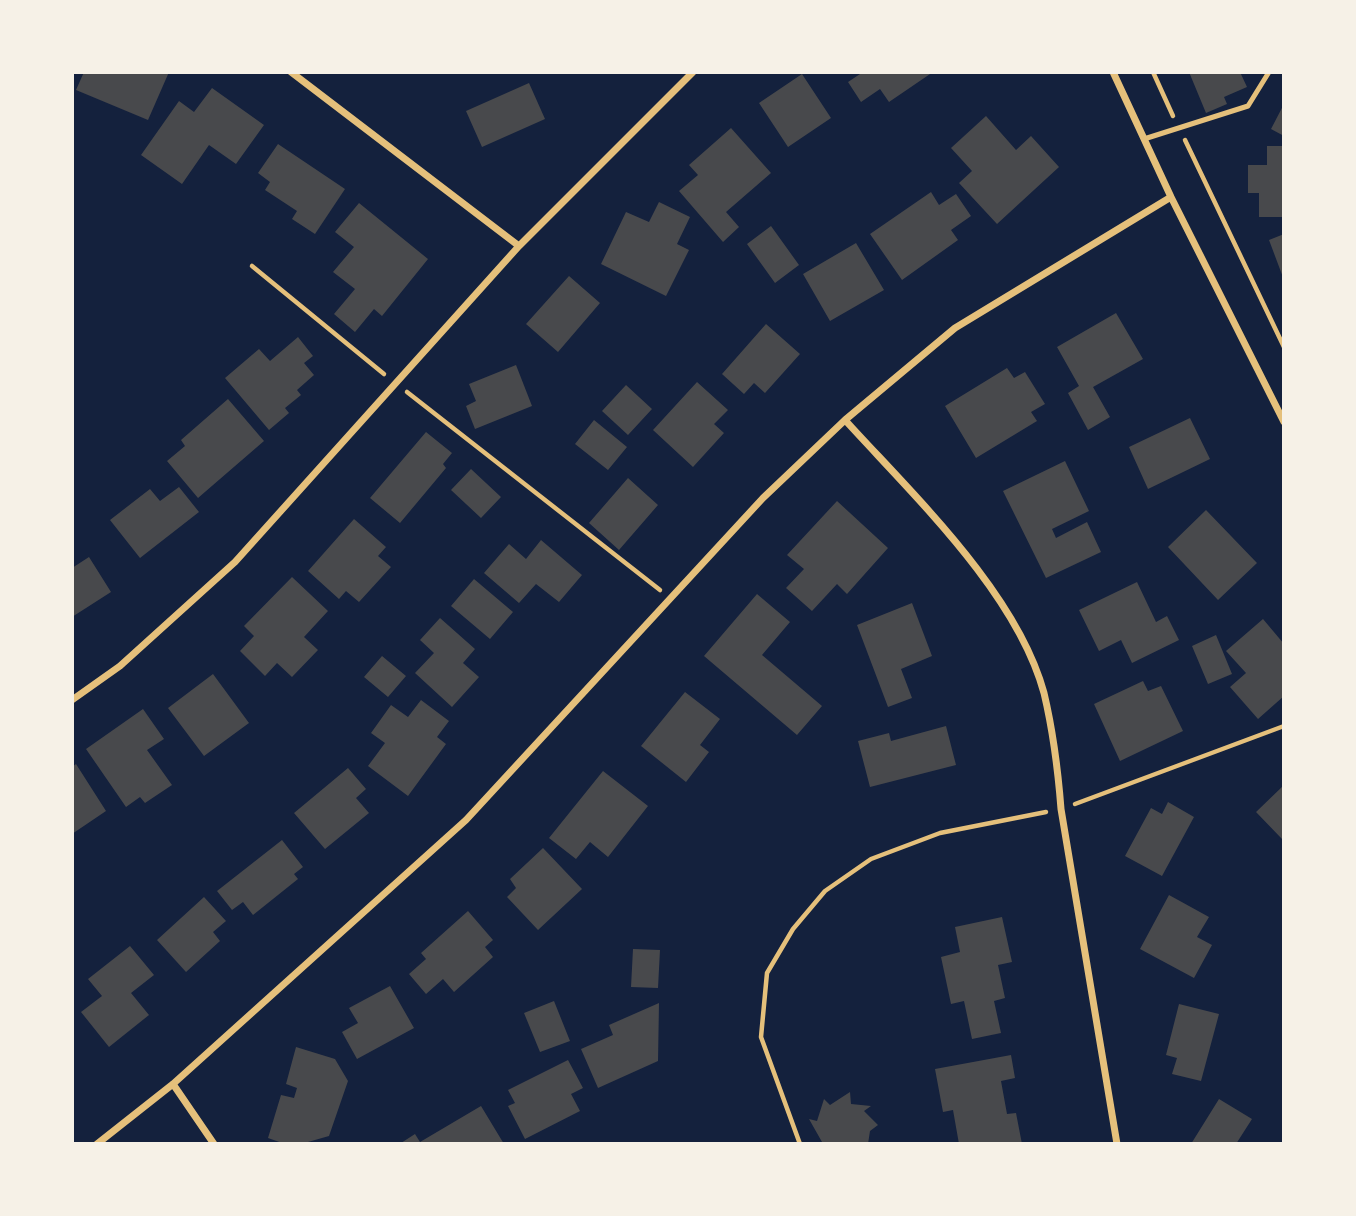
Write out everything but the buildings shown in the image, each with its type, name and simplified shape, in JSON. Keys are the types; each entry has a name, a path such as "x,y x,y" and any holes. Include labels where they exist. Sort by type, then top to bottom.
{"street":[{"path":"292,72 519,246"},
{"path":"72,700 120,666 235,562 519,246 693,72"},
{"path":"1112,72 1171,197 1284,422"},
{"path":"97,1144 173,1084 466,820 763,498 845,420 955,328 1171,197"},
{"path":"845,420 971,559 1021,636 1043,691 1058,768 1061,809 1117,1144"},
{"path":"173,1084 214,1144"}],"lane":[{"path":"1143,139 1248,106 1269,72"}],"path":[{"path":"1153,72 1284,347"},
{"path":"252,266 395,383 671,599"},
{"path":"800,1144 761,1037 767,972 793,929 825,891 871,859 940,833 1061,809 1284,726"}]}
